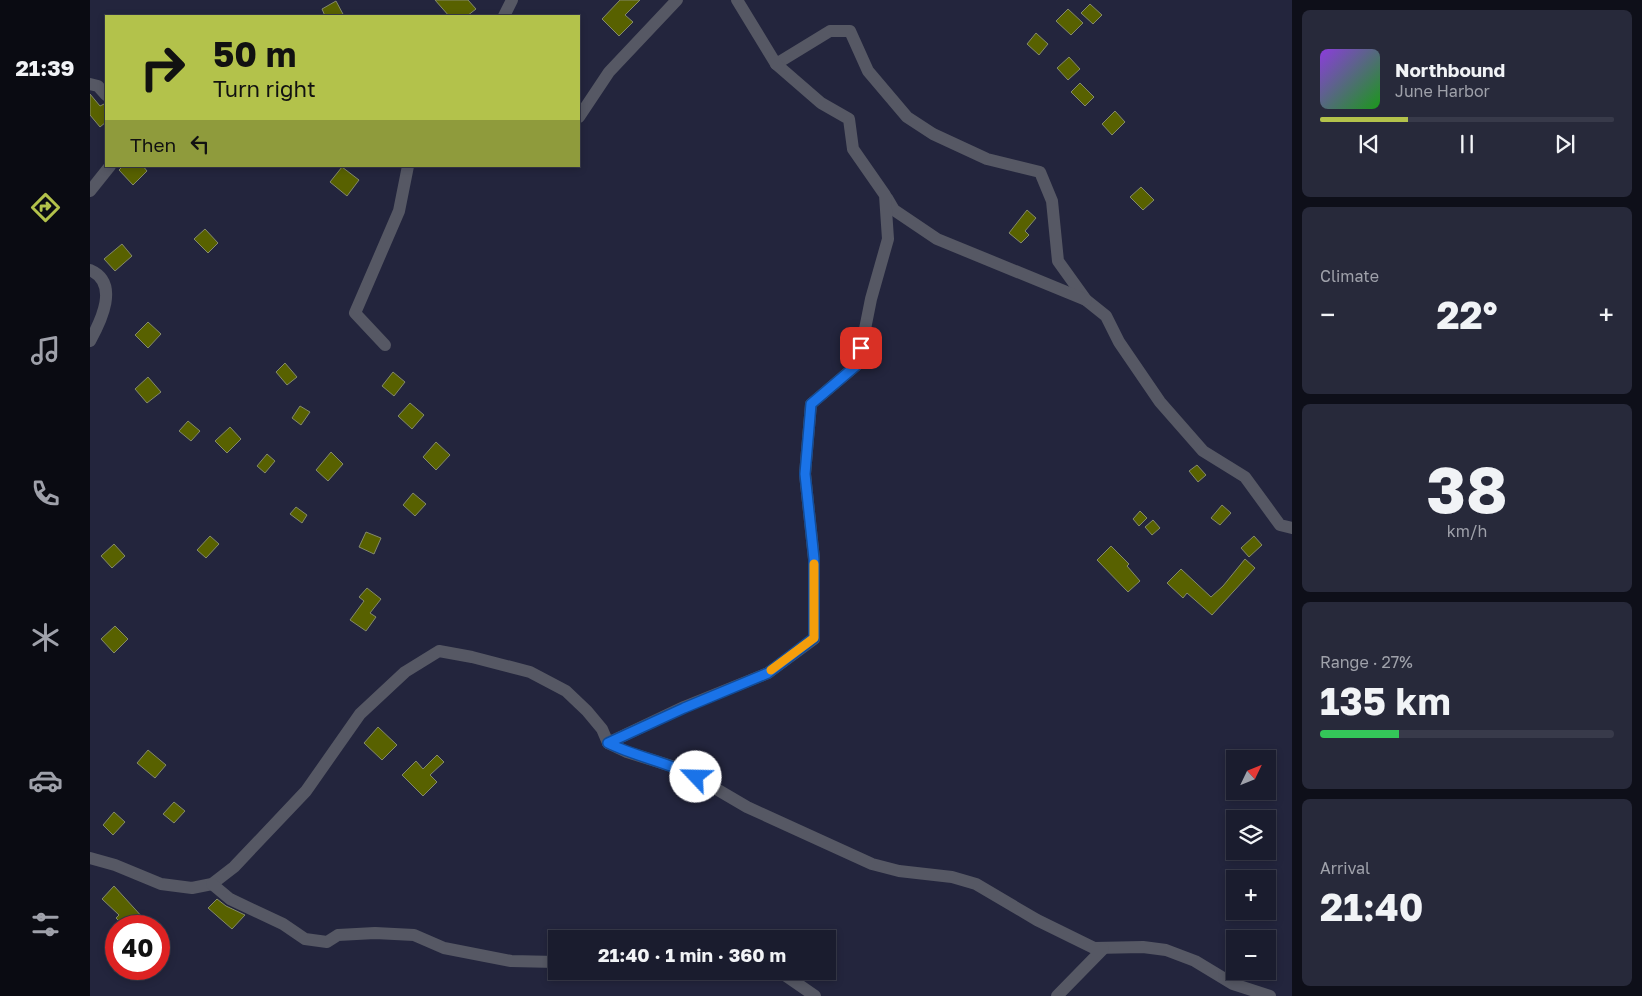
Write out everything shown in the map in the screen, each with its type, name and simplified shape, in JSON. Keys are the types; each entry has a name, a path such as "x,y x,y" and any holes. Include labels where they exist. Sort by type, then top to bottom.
{"street":[{"path":"504,15 512,0"},
{"path":"580,116 609,72 677,0"},
{"path":"737,0 776,64 821,103 849,118 854,149 894,210 937,239 1086,300"},
{"path":"776,64 830,31 850,31 868,72 907,117 933,134 987,159 1040,172 1052,201 1058,261 1086,300 1106,316 1119,342 1160,402 1203,451 1245,477 1280,525 1292,528"},
{"path":"90,84 98,86 105,94"},
{"path":"90,191 109,167"},
{"path":"385,345 355,313 399,211 408,167"},
{"path":"608,743 684,708 768,673 814,638 814,559 805,474 811,404 858,364 871,299 888,239 885,195"},
{"path":"90,270 97,273 105,285 106,299 102,317 90,342"},
{"path":"90,858 115,865 161,884 192,888 212,884 234,866 306,791 360,714 405,672 439,651 472,657 530,672 559,688 587,711 602,729 608,743 627,752 684,770 747,807 872,864 899,871 952,877 976,884 1070,937 1094,948 1103,950 1143,947 1166,950 1195,961 1233,984 1270,996"},
{"path":"212,884 230,899 283,924 305,939 327,942 338,935 375,933 414,935 444,948 511,961 548,962"},
{"path":"1058,996 1103,950"},
{"path":"792,980 815,996"}],"building":[{"path":"435,0 468,0 476,9 468,15 448,15"},
{"path":"620,0 640,0 625,15 633,22 619,36 602,19"},
{"path":"336,1 343,15 325,15 322,9"},
{"path":"1090,4 1102,15 1093,24 1081,13"},
{"path":"1068,9 1083,23 1071,35 1056,21"},
{"path":"1036,33 1048,44 1039,55 1027,44"},
{"path":"1069,57 1080,69 1068,80 1057,68"},
{"path":"1080,83 1094,97 1085,106 1071,92"},
{"path":"90,94 100,106 105,104 105,123 100,127 90,115"},
{"path":"1115,111 1125,122 1112,135 1102,124"},
{"path":"122,167 144,167 147,171 133,185 119,170"},
{"path":"342,167 359,180 347,196 330,182"},
{"path":"1141,187 1154,200 1143,210 1130,197"},
{"path":"1027,210 1036,218 1025,231 1029,235 1021,243 1009,233"},
{"path":"205,229 218,243 208,253 194,239"},
{"path":"122,244 132,256 115,271 104,259"},
{"path":"148,322 161,334 148,348 135,335"},
{"path":"285,363 297,377 287,385 276,372"},
{"path":"393,372 405,382 394,396 382,386"},
{"path":"148,377 161,392 147,403 135,389"},
{"path":"410,403 424,415 412,429 398,416"},
{"path":"300,406 310,412 301,425 292,418"},
{"path":"188,421 200,431 191,441 179,431"},
{"path":"230,427 241,439 227,453 215,441"},
{"path":"436,442 450,455 436,470 423,457"},
{"path":"331,452 343,464 328,481 316,470"},
{"path":"267,454 275,461 265,473 257,466"},
{"path":"1197,465 1206,475 1198,482 1189,471"},
{"path":"413,493 426,504 415,516 403,505"},
{"path":"1222,505 1231,513 1220,525 1211,518"},
{"path":"296,507 307,515 302,523 290,514"},
{"path":"1140,511 1147,518 1139,526 1133,519"},
{"path":"1153,520 1160,528 1152,535 1145,527"},
{"path":"366,532 381,538 374,554 359,547"},
{"path":"210,536 219,544 206,558 197,550"},
{"path":"1254,536 1262,545 1249,557 1241,548"},
{"path":"114,544 125,556 112,568 101,556"},
{"path":"1111,546 1129,564 1127,566 1140,581 1128,592 1097,560"},
{"path":"1245,559 1255,568 1212,615 1187,593 1183,598 1167,583 1181,569 1211,597 1223,586"},
{"path":"367,588 381,599 370,613 376,617 366,631 350,620 364,601 359,597"},
{"path":"115,626 128,639 114,653 101,639"},
{"path":"378,727 397,745 382,760 364,743"},
{"path":"148,750 166,765 155,778 137,763"},
{"path":"437,755 444,762 430,775 437,782 423,796 402,775 416,761 423,769"},
{"path":"174,802 185,811 174,823 163,814"},
{"path":"114,812 125,822 113,835 103,825"},
{"path":"114,886 140,915 119,915 102,899"},
{"path":"217,899 226,906 245,915 232,929 208,908"}],"slow traffic":[{"path":"771,670 814,638 814,564"}],"route":[{"path":"696,777 684,770 648,760 608,743 684,708 768,673 814,638 814,559 805,474 811,404 858,364 861,348"}]}
